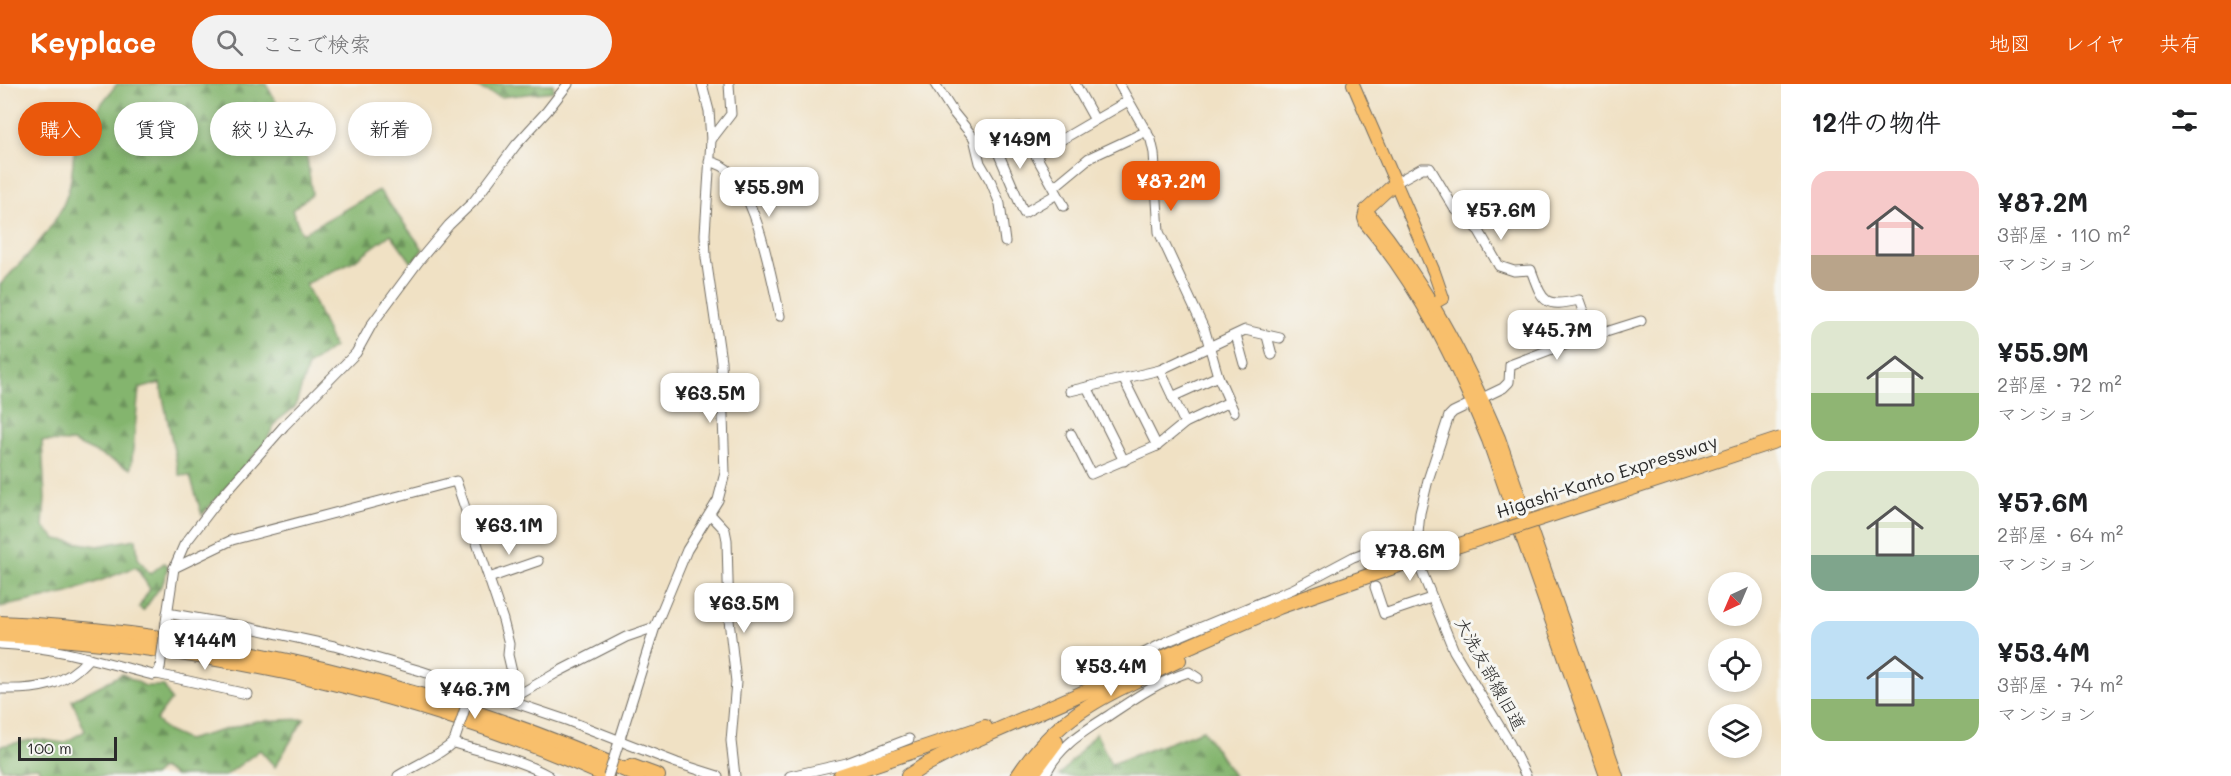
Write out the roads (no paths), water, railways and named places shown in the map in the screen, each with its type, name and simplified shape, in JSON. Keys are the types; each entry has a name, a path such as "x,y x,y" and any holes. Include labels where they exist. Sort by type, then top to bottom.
{"highway":[{"name":"Higashi-Kanto Expressway","path":"1149,669 1350,583 1781,439"},
{"path":"0,623 142,635 248,653 358,678 431,698 590,750 658,776"},
{"path":"0,634 138,647 245,664 354,688 474,724 607,776"},
{"path":"840,776 1149,669"},
{"path":"908,776 966,744 1149,669"},
{"path":"1018,776 1036,751 1079,711 1149,669"},
{"path":"1031,776 1050,749 1086,713 1149,669"},
{"path":"474,724 591,776"},
{"path":"507,724 639,776"}],"main road":[{"path":"1353,84 1443,298 1434,303"},
{"path":"1395,183 1366,210 1364,218 1366,224 1419,298 1499,438 1617,776"},
{"path":"1366,210 1434,303 1451,334 1477,400 1488,440 1606,776"}],"street":[{"path":"0,644 89,658 153,675 159,671 174,568 184,545 217,502 298,411 349,360 407,276 449,225 474,201 516,145 568,84"},
{"path":"607,776 655,627 687,550 711,514 721,492 726,463 721,361 706,258 705,234 711,140 709,111 702,84"},
{"path":"711,140 730,114 729,84"},
{"path":"935,84 953,112 974,138 980,163 992,182 1000,204 1005,242"},
{"path":"1075,84 1095,120"},
{"path":"1119,84 1147,131 1154,153 1159,232 1205,331 1218,376 1234,412"},
{"path":"1037,154 1128,101"},
{"path":"1064,206 1056,190 1037,154 1020,127 994,142 1024,213 1056,190 1089,158 1147,131"},
{"path":"709,162 716,162 725,169 746,194 762,241 780,316"},
{"path":"1395,183 1422,168 1430,168 1454,208 1479,231 1499,266 1514,271 1531,270 1544,299 1551,303 1560,304 1579,300 1592,336 1641,321"},
{"path":"1070,391 1160,370 1245,330 1280,338"},
{"path":"1236,335 1244,364"},
{"path":"1267,336 1272,355"},
{"name":"大洗友部線旧道","path":"1526,776 1509,742 1454,651 1420,572 1418,544 1420,513 1445,422 1453,412 1503,388 1509,382 1510,365 1592,336"},
{"path":"1160,370 1185,423"},
{"path":"1172,397 1218,376"},
{"path":"1124,380 1157,446"},
{"path":"1087,387 1124,461"},
{"path":"1071,434 1091,474 1157,446 1185,423 1229,402"},
{"path":"174,568 232,540 456,481 503,620 509,644 508,655 520,693"},
{"path":"711,514 725,530 727,540 729,620 736,682 731,741 735,776"},
{"path":"1083,673 1150,651 1364,558 1399,540 1418,544"},
{"path":"489,578 538,561"},
{"path":"1375,587 1384,614 1431,598"},
{"path":"167,618 246,627 334,646 421,671 470,691 511,701 718,776"},
{"path":"511,701 520,693 626,637 655,627"},
{"path":"0,689 27,690 59,682 75,672 89,658"},
{"path":"159,671 247,694"},
{"path":"1045,776 1052,760 1072,740 1139,693 1189,672 1198,678"},
{"path":"398,776 412,766 448,748 454,741 470,691"},
{"path":"790,776 847,763 909,739"},
{"path":"454,741 533,767 549,776"}],"tunnel":[{"path":"1366,562 1372,579"}]}
